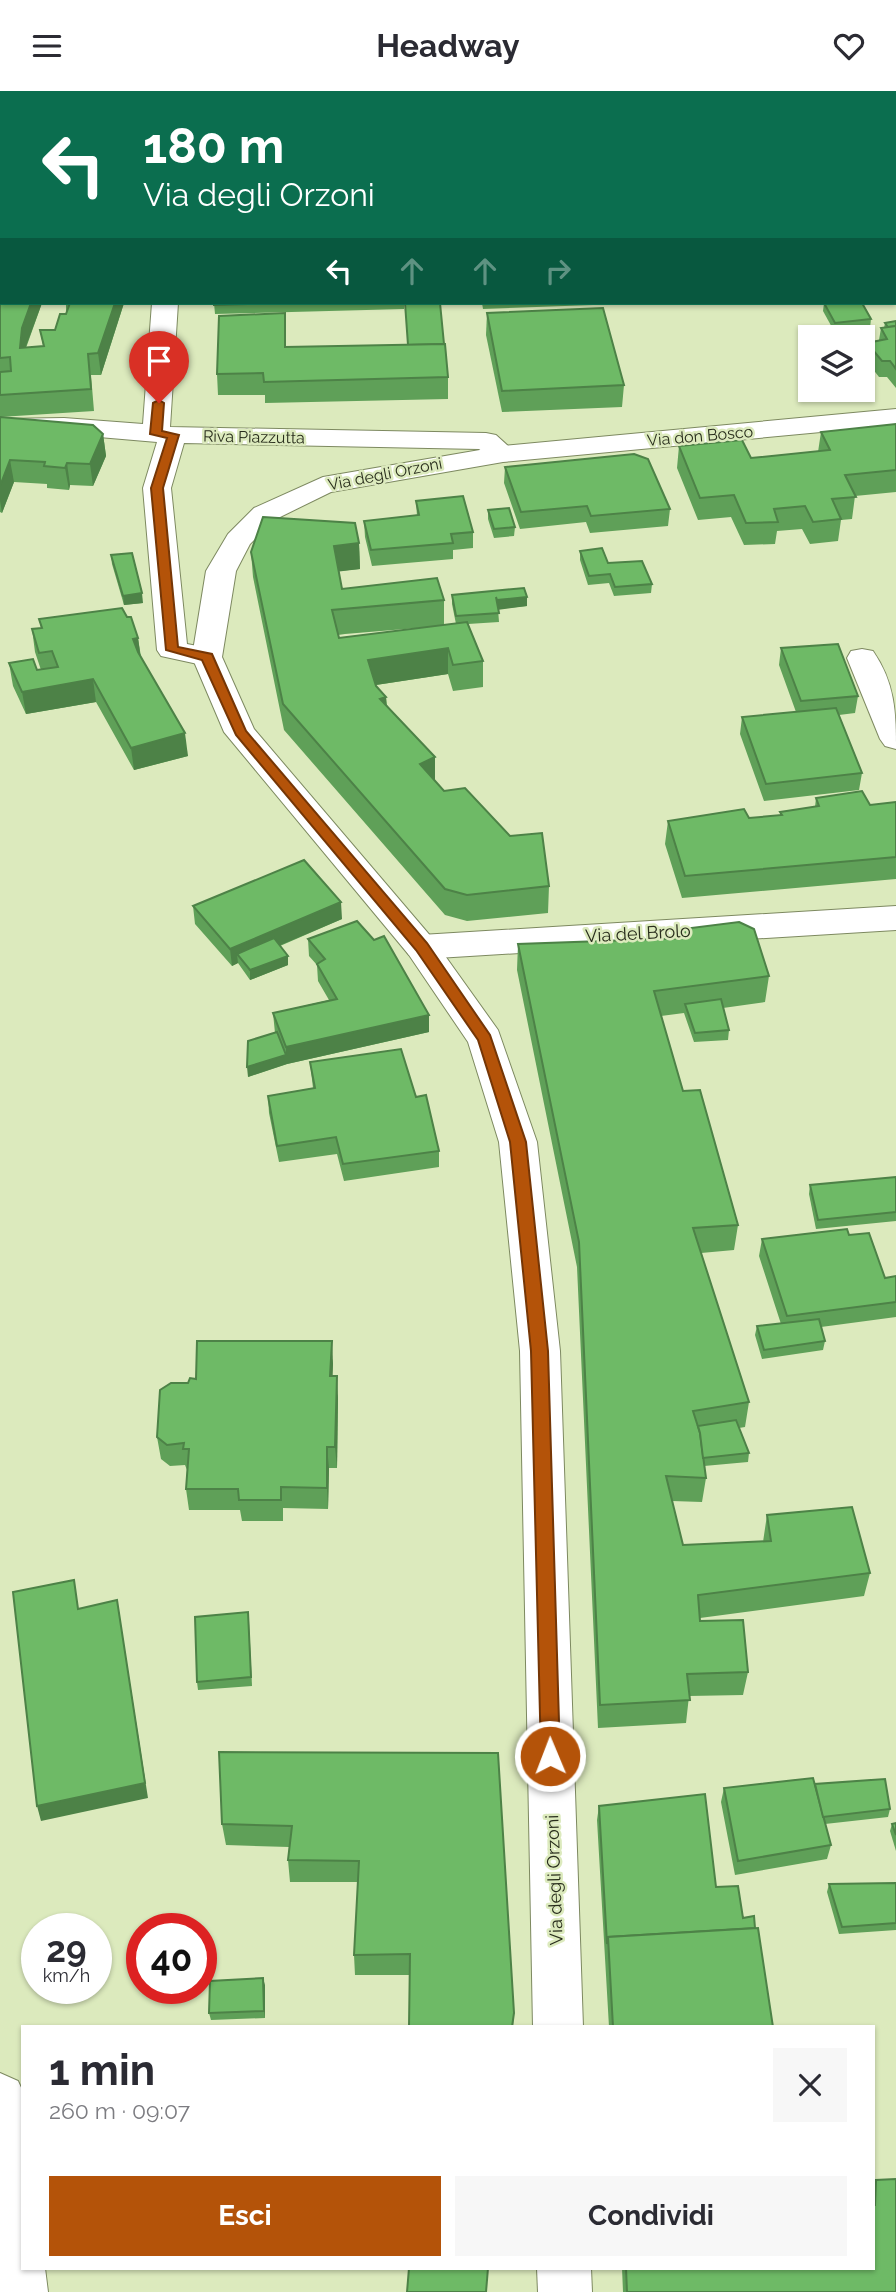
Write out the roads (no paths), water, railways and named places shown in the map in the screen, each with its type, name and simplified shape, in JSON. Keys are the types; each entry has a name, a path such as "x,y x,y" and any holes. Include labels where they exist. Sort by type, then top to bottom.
{"street":[{"path":"165,305 165,434 157,488 172,650 207,657"},
{"name":"Via don Bosco","path":"503,454 896,417"},
{"name":"Riva Piazzutta","path":"0,427 64,426 165,434 486,441 503,454"},
{"name":"Via degli Orzoni","path":"503,454 323,485 264,514 238,540 221,571 207,657 240,732 422,947 485,1039 518,1142 540,1351 558,2025"},
{"path":"862,658 896,739"},
{"name":"Via del Brolo","path":"422,947 896,918"},
{"path":"0,2099 21,2292"},
{"path":"564,2270 565,2292"}]}
